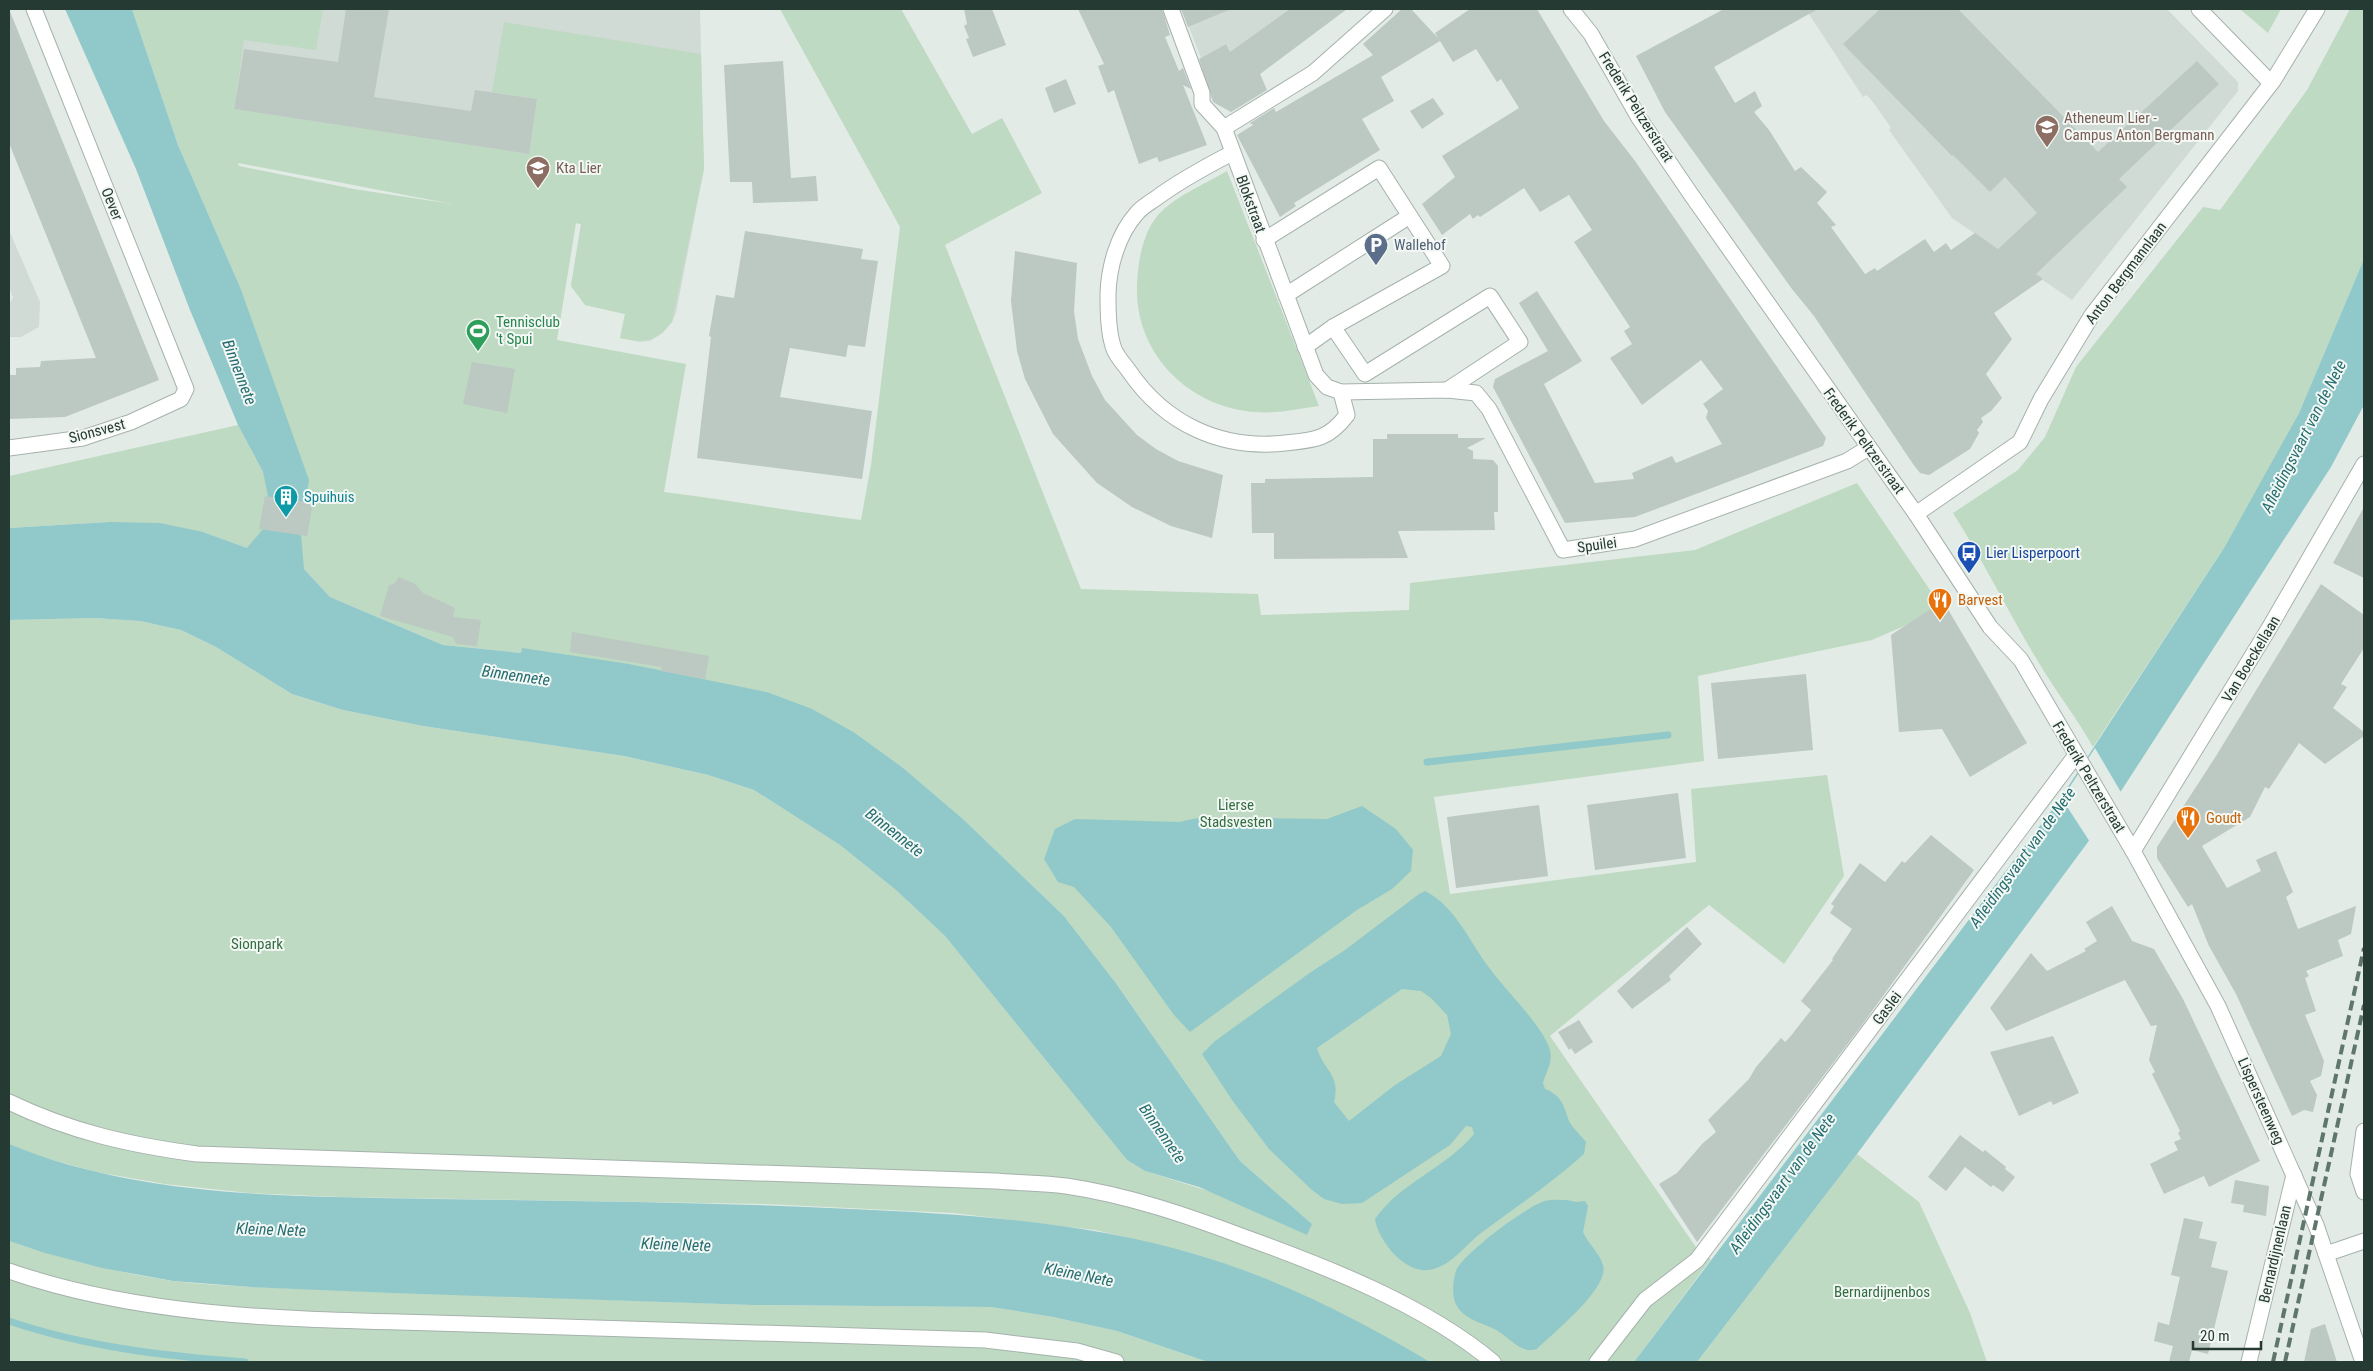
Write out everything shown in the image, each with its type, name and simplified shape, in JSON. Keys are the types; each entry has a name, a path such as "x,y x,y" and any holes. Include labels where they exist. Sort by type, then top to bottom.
{"street":[{"name":"Oever","path":"34,9 186,389 181,399"},
{"name":"Blokstraat","path":"1171,9 1202,93 1202,104 1224,128 1264,240 1316,375 1327,387 1342,392"},
{"path":"1224,128 1313,73 1385,9"},
{"name":"Frederik Peltzerstraat","path":"1571,9 1591,34 1645,126 1868,448 1916,514 1990,627 2021,660 2133,851"},
{"name":"Frederik Peltzerstraat","path":"1584,9 1591,34"},
{"path":"2199,9 2271,83"},
{"name":"Anton Bergmannlaan","path":"1916,514 2020,442 2041,399 2092,315 2271,83 2318,9"},
{"path":"1232,153 1179,181 1137,213 1120,240 1109,273 1108,311 1114,349 1139,386 1171,415 1202,434 1240,444 1271,445 1315,440 1336,429 1347,415 1342,392"},
{"path":"1264,240 1379,168 1408,217 1438,257 1442,266 1333,328 1306,347"},
{"path":"1286,295 1408,217"},
{"path":"1333,328 1365,374 1490,296 1520,342 1447,390"},
{"name":"Spuilei","path":"1342,392 1447,390 1476,393 1489,409 1563,550 1635,539 1847,461 1868,448"},
{"name":"Sionsvest","path":"9,448 83,438 131,422 181,399"},
{"name":"Van Boeckellaan","path":"2133,851 2268,630 2364,464"},
{"name":"Gaslei","path":"1597,1362 1645,1300 1697,1260 2079,759"},
{"name":"Lispersteenweg","path":"2133,851 2218,1006 2294,1175 2326,1254 2362,1362"},
{"path":"9,1102 40,1117 76,1130 138,1146 197,1154 985,1181 1066,1186 1131,1199 1194,1218 1319,1265 1418,1313 1493,1362"},
{"path":"2364,1131 2358,1174 2364,1192"},
{"name":"Bernardijnenlaan","path":"2249,1362 2294,1175"},
{"path":"2326,1254 2364,1241"},
{"path":"9,1271 96,1296 169,1309 392,1322 985,1340 1077,1351 1116,1362"}],"shaded area":[{"name":"Kta Lier","path":"322,9 700,9 704,169 676,313 672,322 663,333 650,341 639,342 620,338 625,314 585,305 571,286 581,224 487,210 227,160 174,29"},
{"path":"1182,9 1347,9 1260,74 1235,62 1226,44 1201,58"},
{"name":"Atheneum Lier - Campus Anton Bergmann","path":"1809,9 2167,9 2238,82 2238,91 2072,300 1952,218 1889,130 1891,128 1876,106 1867,95 1863,97 1807,11"},
{"path":"9,230 40,302 39,327 21,337 9,337 9,304 13,298 9,286"}],"green space":[{"path":"132,9 323,9 316,50 244,40 234,109 529,154 537,99 492,92 504,22 701,54 704,169 672,322 660,334 649,340 636,341 620,338 625,314 585,305 571,286 581,224 576,223 557,340 686,364 664,492 861,520 871,465 900,227 780,9 901,9 972,134 1002,118 1042,193 945,245 1081,589 1258,594 1261,615 1409,610 1410,583 1695,550 1857,483 1943,609 1872,640 1698,676 1704,761 1434,797 1450,894 1696,862 1691,789 1827,775 1844,876 1784,964 1709,905 1550,1036 1698,1250 1711,1259 1634,1362 1430,1362 1298,1293 1199,1255 1095,1230 953,1213 765,1204 340,1197 249,1193 165,1184 96,1172 35,1155 9,1144 9,620 94,618 140,621 181,630 216,647 292,694 343,710 423,726 624,756 708,775 754,790 840,845 896,890 945,936 1127,1160 1145,1171 1312,1224 1240,1161 1115,982 1064,916 963,819 902,767 855,733 767,692 522,649 521,653 443,645 330,597 304,569 203,532 109,522 9,528 9,476 238,425 263,472 268,491 240,287 178,145","holes":["238,163 452,204 354,189 239,166"]},
{"path":"2240,9 2281,9 2268,33"},
{"path":"2350,9 2364,9 2364,259 2299,413 2265,475 2224,548 2093,747 2039,663 1953,513 2018,470 2045,437 2076,367 2203,207 2220,210 2307,90"},
{"path":"1227,171 1319,406 1279,412 1255,412 1231,408 1208,400 1187,387 1170,372 1155,354 1145,332 1138,309 1137,284 1142,250 1151,226 1161,212 1169,205 1188,192"},
{"name":"Bernardijnenbos","path":"1857,1154 1919,1202 1970,1313 1987,1362 1697,1362"},
{"path":"9,1241 69,1259 172,1281 251,1287 752,1305 991,1307 1053,1317 1117,1331 1208,1362 9,1362"}],"water":[{"name":"Binnennete","path":"65,9 132,9 178,145 240,287 309,480 301,534 304,569 330,597 443,645 521,653 522,648 629,664 767,692 812,709 855,733 902,767 963,819 1064,916 1115,982 1240,1161 1312,1224 1307,1235 1199,1187 1145,1171 1127,1160 945,936 896,890 840,845 754,790 708,775 624,756 423,726 343,710 292,694 216,647 181,630 140,621 94,618 9,620 9,528 109,522 160,523 203,532 247,548 263,529 268,496 263,472 238,425 190,310 136,169"},
{"name":"Afleidingsvaart van de Nete","path":"2364,259 2364,405 2331,467 2088,842 1857,1154 1697,1362 1634,1362 2058,802 2224,548 2299,413"},
{"path":"1362,806 1396,829 1413,850 1411,871 1392,889 1357,910 1190,1032 1174,1015 1111,927 1074,887 1058,882 1044,859 1055,829 1075,819 1179,822 1198,818 1211,826 1246,818 1327,819"},
{"path":"1425,891 1446,906 1483,960 1540,1030 1551,1055 1543,1083 1545,1089 1559,1098 1570,1123 1586,1142 1584,1154 1559,1175 1481,1233 1450,1261 1428,1270 1419,1270 1401,1261 1381,1236 1375,1219 1398,1195 1463,1146 1474,1134 1472,1127 1466,1126 1450,1145 1362,1203 1342,1204 1324,1199 1312,1190 1269,1149 1232,1100 1202,1054 1215,1041 1345,950","holes":["1402,989 1421,991 1431,998 1447,1015 1451,1034 1441,1056 1395,1085 1349,1121 1334,1102 1336,1093 1334,1079 1317,1048"]},
{"name":"Kleine Nete","path":"9,1144 60,1162 112,1175 165,1185 218,1191 327,1197 642,1202 895,1211 983,1217 1070,1227 1156,1244 1198,1255 1258,1276 1317,1301 1430,1362 1208,1362 1117,1331 1053,1317 991,1307 752,1305 393,1293 251,1287 173,1281 102,1268 9,1241"},
{"path":"1545,1201 1585,1201 1588,1206 1583,1232 1603,1265 1603,1275 1589,1298 1566,1322 1537,1349 1527,1350 1518,1346 1501,1333 1469,1318 1458,1308 1454,1298 1453,1286 1456,1271 1469,1254 1524,1212"}],"pier":[{"path":"2095,748 2122,794 2090,842 2062,799"}],"building":[{"path":"9,9 159,380 65,417 9,419 9,375 16,375 16,368 40,367 41,361 96,358 9,143"},
{"path":"346,9 389,9 374,97 471,111 475,90 537,99 529,154 234,109 244,49 338,62"},
{"path":"964,9 992,9 1006,45 973,57 966,39 969,38 964,26 967,24"},
{"path":"1078,9 1162,9 1170,35 1165,37 1179,71 1183,68 1191,89 1183,85 1207,145 1159,162 1157,157 1139,164 1114,90 1108,93 1098,66 1104,64"},
{"path":"1181,9 1231,9 1188,27"},
{"path":"1290,9 1347,9 1260,74 1267,90 1231,112 1213,102 1199,59 1226,44 1230,52"},
{"path":"1402,9 1411,9 1438,38 1435,33 1470,9 1537,9 1604,121 1635,161 1826,438 1823,446 1635,517 1565,523 1493,387 1495,379 1548,351 1519,303 1537,291 1582,361 1544,384 1595,483 1634,479 1632,473 1672,456 1676,463 1722,444 1706,418 1708,411 1703,404 1723,389 1701,360 1642,405 1610,358 1632,344 1624,331 1630,327 1574,242 1592,230 1569,195 1540,212 1524,188 1480,217 1478,215 1473,219 1470,214 1442,235 1422,204 1455,177 1442,156 1519,108 1501,79 1497,82 1476,49 1453,62 1440,41 1381,77 1394,101 1362,119 1380,150 1294,203 1296,206 1280,217 1237,135 1253,125 1250,123 1274,108 1276,112 1373,55 1363,44"},
{"path":"1724,9 1818,9 1714,67 1735,103 1755,91 1762,106 1754,112 1769,130 1795,171 1801,167 1827,192 1817,203 1836,225 1831,227 1865,274 1875,268 1877,271 1925,239 1934,252 1946,243 1951,250 1975,233 1998,249 2037,213 2005,177 1990,192 1952,156 1843,44 1880,9 1958,9 2098,152 2197,61 2219,84 2119,179 2127,187 2036,274 2043,279 1994,313 2012,339 1986,374 2002,398 1991,411 1981,418 1983,422 1977,430 1979,433 1970,449 1929,475 1920,473 1913,464 1814,316 1792,289 1665,112 1636,56"},
{"path":"783,61 791,178 816,176 818,201 753,203 752,182 730,182 724,65"},
{"path":"1066,79 1076,104 1054,113 1045,88"},
{"path":"1433,98 1444,114 1422,129 1410,111"},
{"path":"745,231 863,249 861,259 878,261 865,347 848,345 846,357 790,348 780,397 872,411 862,479 697,458 711,337 709,336 716,295 734,298"},
{"path":"1015,251 1077,263 1074,311 1078,339 1092,376 1105,400 1137,435 1156,449 1178,461 1223,475 1212,538 1171,526 1132,507 1097,483 1053,434 1025,379 1017,351 1011,301"},
{"path":"472,362 515,369 507,413 463,404"},
{"path":"1387,434 1458,434 1458,438 1486,438 1467,448 1473,451 1473,459 1493,460 1498,466 1498,512 1494,512 1495,530 1398,531 1408,558 1274,559 1274,533 1252,533 1251,483 1265,483 1265,479 1373,477 1373,439 1387,439"},
{"name":"Spuihuis","path":"265,496 313,503 307,536 259,529"},
{"path":"2364,507 2364,578 2333,563"},
{"path":"399,577 415,584 423,593 455,608 453,617 481,620 477,646 456,644 453,637 380,616 389,585 394,584"},
{"path":"2321,584 2364,615 2364,648 2341,684 2347,687 2333,708 2364,732 2364,736 2325,764 2299,743 2269,789 2265,787 2250,817 2202,846 2227,888 2261,871 2256,860 2276,851 2293,892 2286,897 2298,929 2356,906 2351,934 2338,940 2343,956 2306,971 2309,976 2305,978 2316,1011 2305,1015 2324,1061 2321,1076 2310,1081 2317,1095 2313,1112 2304,1110 2292,1116 2236,994 2209,946 2192,904 2188,907 2157,858 2157,847 2216,756"},
{"path":"1943,601 2027,743 1970,777 1942,729 1899,732 1891,635"},
{"path":"572,632 709,656 705,679 661,671 662,667 570,652"},
{"path":"1806,674 1813,750 1718,759 1711,683"},
{"path":"1678,793 1686,858 1595,870 1587,805"},
{"path":"1539,805 1548,876 1456,888 1447,817"},
{"path":"1931,835 1974,870 1862,1025 1697,1242 1659,1184 1677,1173 1703,1143 1716,1132 1708,1120 1749,1079 1756,1067 1781,1038 1785,1042 1790,1037 1811,1010 1801,1001 1833,960 1852,929 1830,913 1834,906 1831,904 1860,863 1885,882 1902,861 1905,863"},
{"path":"2112,906 2132,941 2154,949 2183,999 2260,1161 2209,1187 2204,1176 2164,1194 2150,1164 2178,1150 2174,1142 2181,1139 2178,1133 2180,1131 2152,1074 2155,1072 2149,1060 2157,1025 2151,1026 2125,980 2006,1031 1990,1008 2031,953 2047,971 2086,951 2084,949 2097,941 2086,922"},
{"path":"1687,927 1702,944 1669,976 1671,980 1632,1009 1617,991"},
{"path":"1579,1020 1593,1042 1575,1054 1571,1048 1569,1050 1558,1032"},
{"path":"2053,1036 2079,1093 2053,1105 2051,1101 2019,1116 1990,1052"},
{"path":"1960,1135 1983,1152 1985,1150 2015,1177 2003,1192 1993,1185 1991,1187 1965,1167 1946,1191 1928,1177"},
{"path":"2235,1180 2269,1186 2266,1216 2243,1212 2244,1205 2231,1203"},
{"path":"2184,1218 2203,1222 2199,1238 2217,1242 2211,1267 2228,1271 2208,1354 2192,1350 2189,1362 2169,1362 2173,1346 2154,1341 2158,1322 2169,1325 2180,1277 2171,1275"},
{"path":"2325,1324 2337,1362 2304,1362 2311,1329"}],"waterway":[{"path":"1427,762 1668,735"},
{"path":"9,1321 67,1338 96,1344 185,1357 245,1362"}],"railway":[{"path":"2273,1362 2364,948"},
{"path":"2285,1362 2364,1005"}],"place":[{"name":"Atheneum Lier - Campus Anton Bergmann","path":"2047,148"},
{"name":"Kta Lier","path":"538,189"},
{"name":"Wallehof","path":"1376,266"},
{"name":"Tennisclub 't Spui","path":"478,352"},
{"name":"Spuihuis","path":"286,518"},
{"name":"Lier Lisperpoort","path":"1969,574"},
{"name":"Barvest","path":"1940,621"},
{"name":"Goudt","path":"2188,839"}],"park label":[{"name":"Lierse Stadsvesten","path":"1236,814"},
{"name":"Sionpark","path":"257,944"}]}
